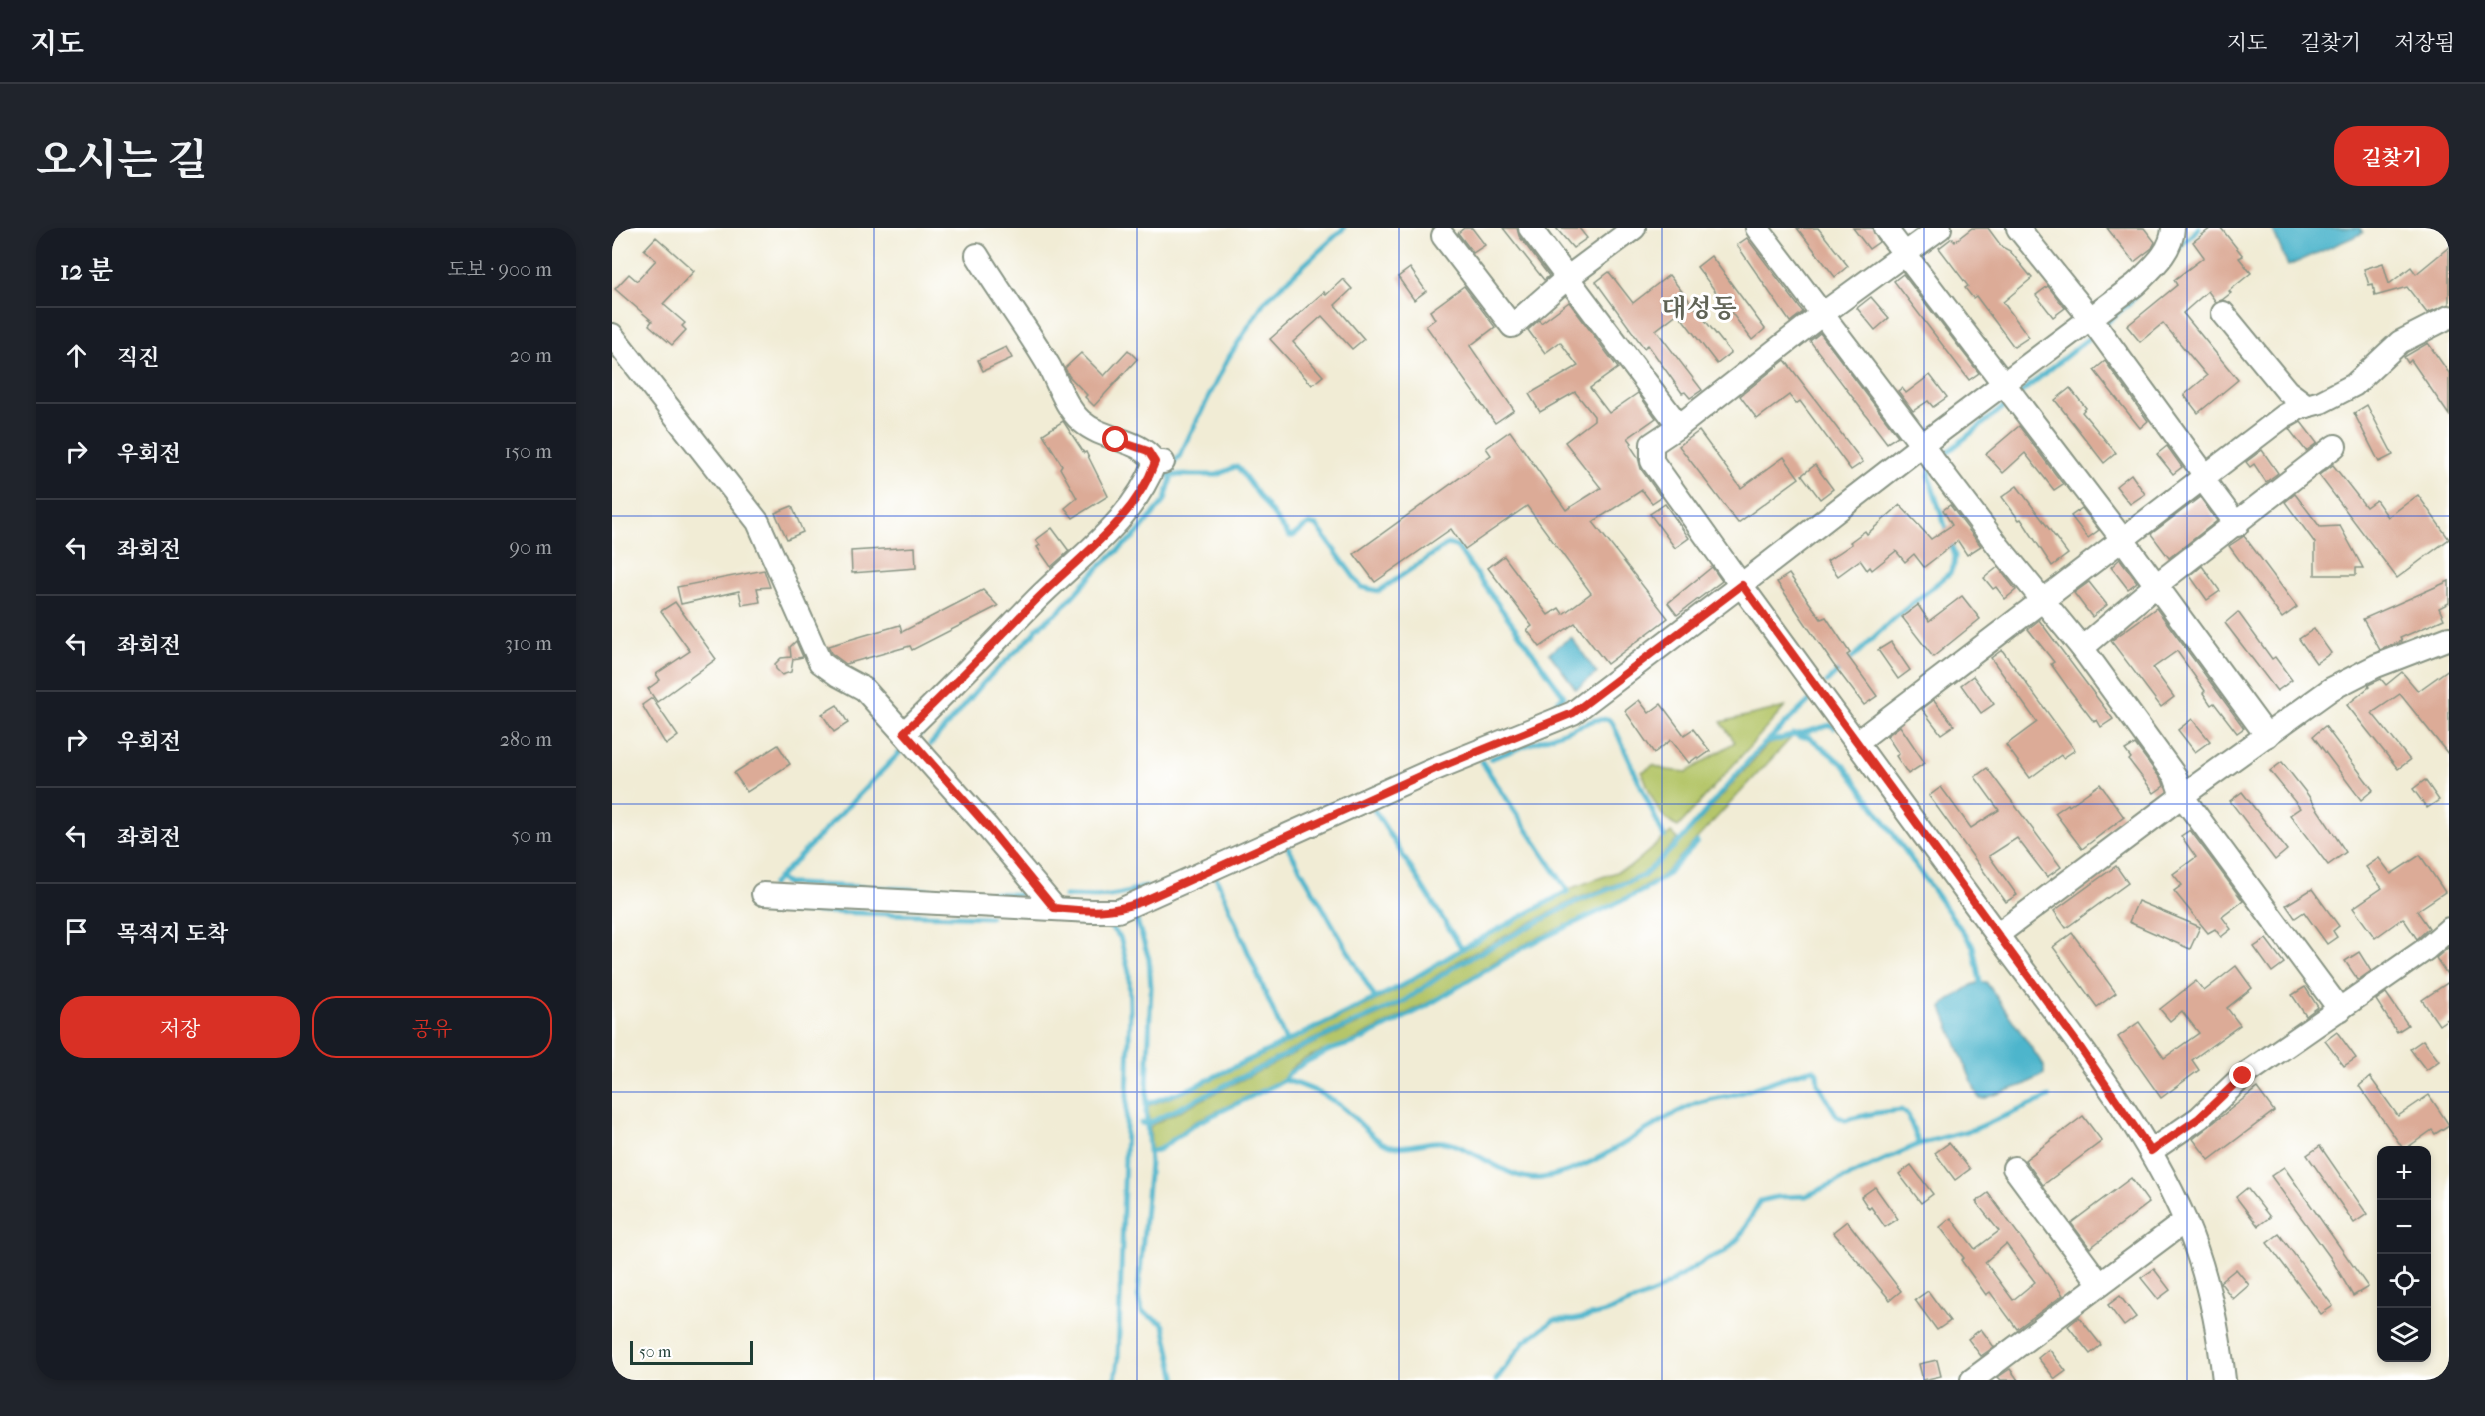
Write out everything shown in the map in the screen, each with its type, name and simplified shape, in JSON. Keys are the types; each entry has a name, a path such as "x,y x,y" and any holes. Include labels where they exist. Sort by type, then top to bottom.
{"street":[{"path":"1530,228 1679,426"},
{"path":"1443,236 1512,326 1567,278 1634,228"},
{"path":"1757,228 1821,315 2042,601 2082,648 2175,776 2182,796 2340,1010"},
{"path":"1885,228 2123,540 2267,736"},
{"path":"1940,228 1821,315 1679,426 1652,444 1652,461 2078,1044 2151,1151 2185,1221 2211,1297 2224,1380"},
{"path":"2018,228 2096,326 2199,467 2204,478 2237,525"},
{"path":"763,894 1091,911 1119,910 1435,769 1573,713 1742,585 1930,456 2096,326 2161,258 2170,243 2173,228"},
{"path":"904,732 1104,536 1138,496 1159,462 1148,451 1098,434 1079,420 1022,321 1002,296 976,255"},
{"path":"2223,313 2287,391 2307,406"},
{"path":"1857,742 2284,416 2354,385 2400,342 2449,317"},
{"path":"612,335 758,522 820,662 864,689 987,826 1054,908"},
{"path":"2082,648 2155,586 2237,525 2335,446"},
{"path":"1997,935 2182,796 2331,689 2351,678 2449,638"},
{"path":"2151,1151 2199,1118 2243,1076 2426,949 2449,929"},
{"path":"2014,1168 2100,1284"},
{"path":"1972,1380 2185,1221"}],"green space":[{"path":"1785,707 1678,827 1664,817 1655,804 1642,772 1653,765 1666,770 1687,772 1735,742 1721,722"},
{"path":"1792,737 1664,874 1647,885 1612,904 1521,946 1445,993 1404,1015 1349,1042 1297,1063 1283,1079 1194,1122 1159,1148 1151,1150 1150,1127 1152,1125 1313,1044 1403,1004 1455,968 1576,904 1645,877 1682,841 1767,745"},
{"path":"1671,832 1678,839 1643,874 1575,899 1453,964 1403,1000 1311,1040 1149,1122 1148,1106 1191,1090 1404,987 1462,950 1569,892 1569,889 1630,867"}],"water":[{"path":"2272,228 2360,228 2363,233 2288,266"},
{"path":"1571,637 1597,673 1576,689 1549,653"},
{"path":"1980,982 1986,982 2044,1066 2044,1074 2026,1084 1983,1099 1978,1097 1942,1008 1944,1004"}],"building":[{"path":"1464,228 1472,228 1485,245 1473,253 1458,233"},
{"path":"1503,228 1517,228 1519,236 1549,276 1544,280"},
{"path":"1556,228 1579,228 1587,238 1573,248"},
{"path":"1797,228 1818,228 1848,266 1835,277"},
{"path":"1853,228 1872,228 1879,242 1869,249"},
{"path":"1972,228 1988,228 2002,247 2010,251 2032,278 2003,302 2029,337 2014,347 1976,296 1973,298 1965,288 1968,286 1939,248 1952,238 1955,241"},
{"path":"2107,228 2144,228 2155,242 2152,248 2134,262"},
{"path":"2211,228 2221,228 2243,256 2239,258 2251,273 2229,291 2231,293 2222,300 2216,302 2208,291 2183,313 2238,380 2198,413 2184,395 2207,376 2163,323 2140,342 2127,326 2177,285 2174,280 2204,257 2193,242"},
{"path":"656,237 694,271 663,304 685,323 682,326 686,330 672,345 649,325 652,321 615,289 629,274 637,281 656,260 644,250"},
{"path":"1747,238 1803,312 1790,322 1737,245"},
{"path":"2449,247 2449,304 2427,313 2407,287 2375,296 2373,284 2369,285 2364,269 2383,263 2389,284 2411,267 2416,274"},
{"path":"1711,256 1765,329 1752,340 1697,267"},
{"path":"1410,268 1426,291 1414,300 1398,277"},
{"path":"1609,272 1633,303 1669,275 1731,353 1717,364 1678,313 1656,330 1702,390 1690,398 1685,392 1682,393 1648,345 1644,348 1596,282"},
{"path":"1903,274 1979,373 1969,380 1894,281"},
{"path":"1343,279 1352,289 1335,305 1364,339 1352,349 1322,316 1293,342 1323,376 1312,385 1270,339 1324,292 1326,295"},
{"path":"1464,286 1495,327 1470,346 1514,410 1495,423 1426,326 1435,319 1430,311"},
{"path":"2048,286 2065,308 2053,317 2036,295"},
{"path":"1871,297 1889,318 1875,330 1857,308"},
{"path":"1569,302 1618,368 1590,388 1609,413 1638,393 1656,418 1628,438 1638,457 1641,469 1661,497 1652,503 1642,490 1593,522 1668,618 1607,664 1575,623 1540,647 1527,630 1532,626 1488,568 1504,556 1548,615 1559,608 1563,614 1591,593 1527,506 1465,549 1451,529 1375,582 1354,554 1491,455 1486,448 1510,431 1566,510 1601,488 1565,442 1594,420 1594,416 1575,392 1540,412 1529,394 1578,366 1560,342 1545,353 1528,330 1539,320 1541,323"},
{"path":"1820,333 1898,436 1887,443 1810,341"},
{"path":"2428,343 2449,373 2449,415 2411,360 2408,363 2404,357"},
{"path":"1006,347 1012,358 983,371 978,360"},
{"path":"1128,350 1137,359 1094,406 1065,368 1081,353 1104,376"},
{"path":"1785,360 1863,462 1851,470 1800,401 1796,404 1789,395 1757,419 1740,396"},
{"path":"2105,361 2148,421 2140,428 2094,370"},
{"path":"1930,375 1947,397 1933,407 1928,401 1913,411 1898,391 1902,388 1906,393"},
{"path":"2070,388 2086,408 2082,412 2116,453 2104,463 2055,400"},
{"path":"2367,405 2393,455 2379,462 2354,413"},
{"path":"1063,421 1084,453 1086,452 1108,496 1073,518 1065,508 1077,498 1060,468 1062,465 1043,434"},
{"path":"2301,422 2317,443 2306,451 2289,429"},
{"path":"2019,426 2063,484 2054,490 2025,453 2003,473 1986,454"},
{"path":"1699,431 1741,488 1784,457 1799,478 1738,523 1679,446"},
{"path":"2167,446 2182,467 2173,474 2157,454"},
{"path":"2262,450 2278,473 2266,482 2254,464 2250,467 2246,462"},
{"path":"1815,465 1833,489 1820,499 1802,475"},
{"path":"2333,465 2366,507 2376,500 2388,517 2418,495 2449,539 2397,578 2319,475"},
{"path":"2131,474 2145,494 2130,504 2116,486"},
{"path":"2017,486 2068,554 2052,566 2021,519 2019,520 2002,497"},
{"path":"2295,494 2320,527 2340,526 2363,568 2356,568 2356,575 2315,575 2315,543 2285,502"},
{"path":"2200,497 2217,521 2169,558 2151,534"},
{"path":"1665,504 1689,538 1675,548 1650,514"},
{"path":"1900,505 1931,539 1952,525 1943,510 1950,505 1981,546 1967,555 1958,541 1924,567 1914,554 1905,562 1896,551 1872,570 1870,567 1867,570 1860,560 1838,576 1827,561 1852,544 1850,542 1865,531 1867,534"},
{"path":"792,506 803,532 787,539 775,513"},
{"path":"2082,508 2099,530 2088,538 2071,516"},
{"path":"1052,528 1069,551 1051,567 1037,547 1040,545 1036,540"},
{"path":"2244,536 2297,607 2282,618 2229,546"},
{"path":"915,547 916,568 852,573 851,551"},
{"path":"2120,559 2137,582 2128,589 2111,567"},
{"path":"2202,566 2220,591 2207,600 2190,576"},
{"path":"1712,567 1722,581 1677,615 1668,603"},
{"path":"1998,567 2016,590 2005,599 1996,587 1993,589 1984,578"},
{"path":"764,570 770,587 757,588 760,602 742,605 739,591 681,604 677,587"},
{"path":"1789,574 1821,619 1826,617 1850,653 1847,655 1877,696 1864,705 1777,582"},
{"path":"2449,581 2449,603 2439,608 2444,619 2400,638 2402,641 2380,650 2363,619"},
{"path":"2089,582 2107,605 2092,617 2074,593"},
{"path":"983,590 998,606 912,650 910,646 846,664 831,653 828,646 900,625 902,632"},
{"path":"1962,596 1980,619 1933,657 1902,617 1918,605 1929,621"},
{"path":"675,602 716,659 657,702 648,689 660,680 656,674 690,651 661,611"},
{"path":"2156,608 2244,728 2237,733 2214,703 2211,705 2203,693 2205,691 2177,651 2153,668 2174,697 2161,707 2111,641"},
{"path":"2238,612 2272,659 2275,657 2292,680 2277,691 2225,623"},
{"path":"2039,620 2113,719 2101,727 2097,720 2094,722 2068,688 2051,664 2054,662 2028,629"},
{"path":"2314,629 2331,653 2316,663 2299,639"},
{"path":"796,641 803,657 793,659 791,672 782,675 776,669 775,664 781,658 791,657 790,647"},
{"path":"1891,642 1910,670 1898,679 1878,650"},
{"path":"2002,650 2075,750 2063,758 2061,755 2030,778 2006,745 2037,722 1991,658"},
{"path":"2449,669 2449,755 2400,694 2372,713 2410,760 2398,769 2347,705 2369,687 2368,685 2381,679 2386,685 2402,672 2418,691"},
{"path":"1973,676 1994,704 1981,713 1961,685"},
{"path":"652,698 678,736 666,745 642,705"},
{"path":"1639,700 1649,713 1661,704 1684,735 1693,729 1710,751 1689,763 1671,740 1654,753 1625,711"},
{"path":"1934,700 1954,725 1941,734 1922,709"},
{"path":"837,705 848,723 834,732 822,714"},
{"path":"2192,719 2210,741 2195,752 2178,730"},
{"path":"1900,726 1925,763 1908,774 1887,736"},
{"path":"2325,726 2373,790 2361,800 2313,736"},
{"path":"2135,744 2163,782 2164,786 2154,793 2129,760 2131,758 2125,750"},
{"path":"778,745 790,764 747,792 734,773"},
{"path":"2282,762 2308,795 2346,852 2328,865 2290,815 2300,808 2270,771"},
{"path":"1987,768 2061,867 2047,877 2017,838 1989,856 2017,895 2006,902 1929,796 1941,787 1971,828 1999,810 1975,777"},
{"path":"2425,780 2439,800 2427,808 2413,789"},
{"path":"2100,784 2124,817 2082,849 2055,813"},
{"path":"2242,792 2287,850 2275,860 2230,801"},
{"path":"2190,830 2243,901 2222,917 2231,929 2221,937 2215,929 2208,933 2174,891 2182,885 2173,874 2196,857 2181,836"},
{"path":"2420,855 2445,892 2417,911 2429,928 2417,939 2403,918 2375,938 2353,908 2382,888 2366,867 2379,858 2391,874"},
{"path":"2116,866 2128,883 2066,928 2054,911"},
{"path":"2312,889 2339,926 2333,931 2337,937 2327,944 2304,912 2295,918 2286,905"},
{"path":"2138,901 2200,927 2190,949 2129,922"},
{"path":"2072,933 2116,993 2097,1007 2053,947"},
{"path":"2266,939 2284,963 2272,972 2254,947"},
{"path":"2449,947 2449,977 2436,958"},
{"path":"2359,952 2371,971 2358,980 2345,961"},
{"path":"2236,966 2252,988 2227,1008 2240,1025 2192,1060 2199,1070 2161,1098 2118,1037 2139,1022 2164,1058 2199,1033 2182,1011 2170,1021 2160,1009 2196,981 2204,991"},
{"path":"2449,982 2449,1018 2439,1025 2422,1000"},
{"path":"2305,987 2318,1007 2306,1016 2292,995"},
{"path":"2386,993 2408,1025 2397,1032 2376,1000"},
{"path":"2337,1032 2356,1058 2344,1066 2325,1041"},
{"path":"2423,1040 2439,1061 2426,1070 2410,1049"},
{"path":"2370,1077 2398,1116 2429,1095 2449,1125 2435,1134 2432,1130 2410,1146 2401,1146 2359,1086"},
{"path":"2257,1088 2274,1111 2209,1160 2193,1139"},
{"path":"2083,1116 2102,1141 2043,1185 2025,1160"},
{"path":"1949,1143 1970,1169 1955,1180 1935,1153"},
{"path":"2320,1146 2367,1214 2354,1223 2307,1155"},
{"path":"1911,1165 1933,1194 1921,1203 1899,1174"},
{"path":"2284,1167 2368,1287 2353,1296 2330,1257 2271,1176"},
{"path":"2131,1178 2149,1203 2090,1248 2071,1223"},
{"path":"1875,1187 1898,1219 1885,1227 1861,1197"},
{"path":"2247,1188 2270,1217 2258,1226 2236,1197"},
{"path":"1988,1193 2063,1295 2017,1329 1990,1292 1986,1295 1961,1260 1964,1258 1940,1227 1951,1218 1975,1249 1999,1231 1976,1202","holes":["2006,1244 2035,1282 2013,1300 1985,1262"]},
{"path":"1847,1221 1901,1291 1890,1300 1833,1232"},
{"path":"2279,1234 2333,1306 2321,1314 2267,1243"},
{"path":"2154,1269 2170,1290 2158,1299 2141,1278"},
{"path":"2236,1269 2249,1285 2233,1299 2220,1282"},
{"path":"1928,1291 1950,1321 1937,1330 1915,1300"},
{"path":"2120,1296 2136,1317 2124,1326 2108,1305"},
{"path":"2079,1317 2101,1345 2090,1354 2068,1326"},
{"path":"1981,1329 1994,1347 1981,1356 1968,1339"},
{"path":"2049,1349 2066,1371 2055,1379 2038,1358"},
{"path":"1937,1360 1941,1376 1923,1380 1919,1364"},
{"path":"2010,1369 2018,1380 2001,1380 1998,1377"}],"waterway":[{"path":"1148,498 1180,455 1227,360 1264,302 1344,228"},
{"path":"2177,249 2199,228"},
{"path":"2102,327 2136,297"},
{"path":"2018,395 2095,333"},
{"path":"1939,459 2011,401"},
{"path":"1165,475 1217,475 1237,466 1289,536 1293,536 1309,524 1317,526 1361,587 1379,591 1448,544 1457,547 1564,696 1551,707 1551,713"},
{"path":"1827,682 1890,622 1950,573 1954,565 1955,556 1929,477 1931,469"},
{"path":"930,745 985,681 1033,635 1037,628 1059,611 1100,566 1136,535 1165,500 1172,475"},
{"path":"1141,1123 1147,1124 1312,1042 1404,1001 1455,966 1575,902 1643,876 1681,840 1757,751 1809,701"},
{"path":"1490,759 1595,720 1608,719 1613,724 1664,837"},
{"path":"918,736 931,722"},
{"path":"1769,742 1831,725 1834,728"},
{"path":"1793,734 1799,737 1809,737 1844,765 1973,946 1980,982"},
{"path":"772,885 905,747"},
{"path":"1146,1104 1191,1088 1403,985 1462,949 1568,891 1482,762"},
{"path":"1373,808 1462,949"},
{"path":"1285,1080 1288,1074 1304,1063 1330,1050 1356,1042 1423,1008 1524,947 1644,890 1665,876 1697,842"},
{"path":"1286,844 1375,998"},
{"path":"1216,877 1286,1041"},
{"path":"778,878 787,884 1031,895"},
{"path":"1065,896 1115,895 1146,886"},
{"path":"764,910 990,917"},
{"path":"1141,911 1137,915 1137,921 1149,959 1151,987 1146,1112 1150,1163 1138,1295 1142,1312 1164,1326 1176,1380"},
{"path":"1092,921 1110,927 1120,937 1129,972 1130,1011 1118,1360 1115,1380"},
{"path":"1150,1152 1160,1149 1195,1124 1285,1080 1299,1084 1332,1100 1384,1144 1406,1147 1434,1142 1449,1143 1507,1171 1530,1178 1542,1178 1582,1166 1692,1105 1740,1093 1814,1069 1817,1073 1818,1084 1837,1116 1845,1120 1901,1110 1908,1115 1919,1144 1975,1129 2049,1097"},
{"path":"1496,1380 1524,1342 1554,1320 1574,1320 1607,1312 1656,1292 1707,1259 1724,1252 1739,1238 1760,1201 1777,1197 1806,1196 1919,1144"}],"district":[{"name":"대성동","path":"1699,308"}],"route":[{"path":"1116,440 1148,451 1155,462 1148,481 1138,496 1104,536 1039,597 939,700 904,732 987,826 1054,908 1091,911 1119,910 1141,902 1435,769 1573,713 1742,585 2078,1044 2151,1151 2199,1118 2243,1076"}]}
